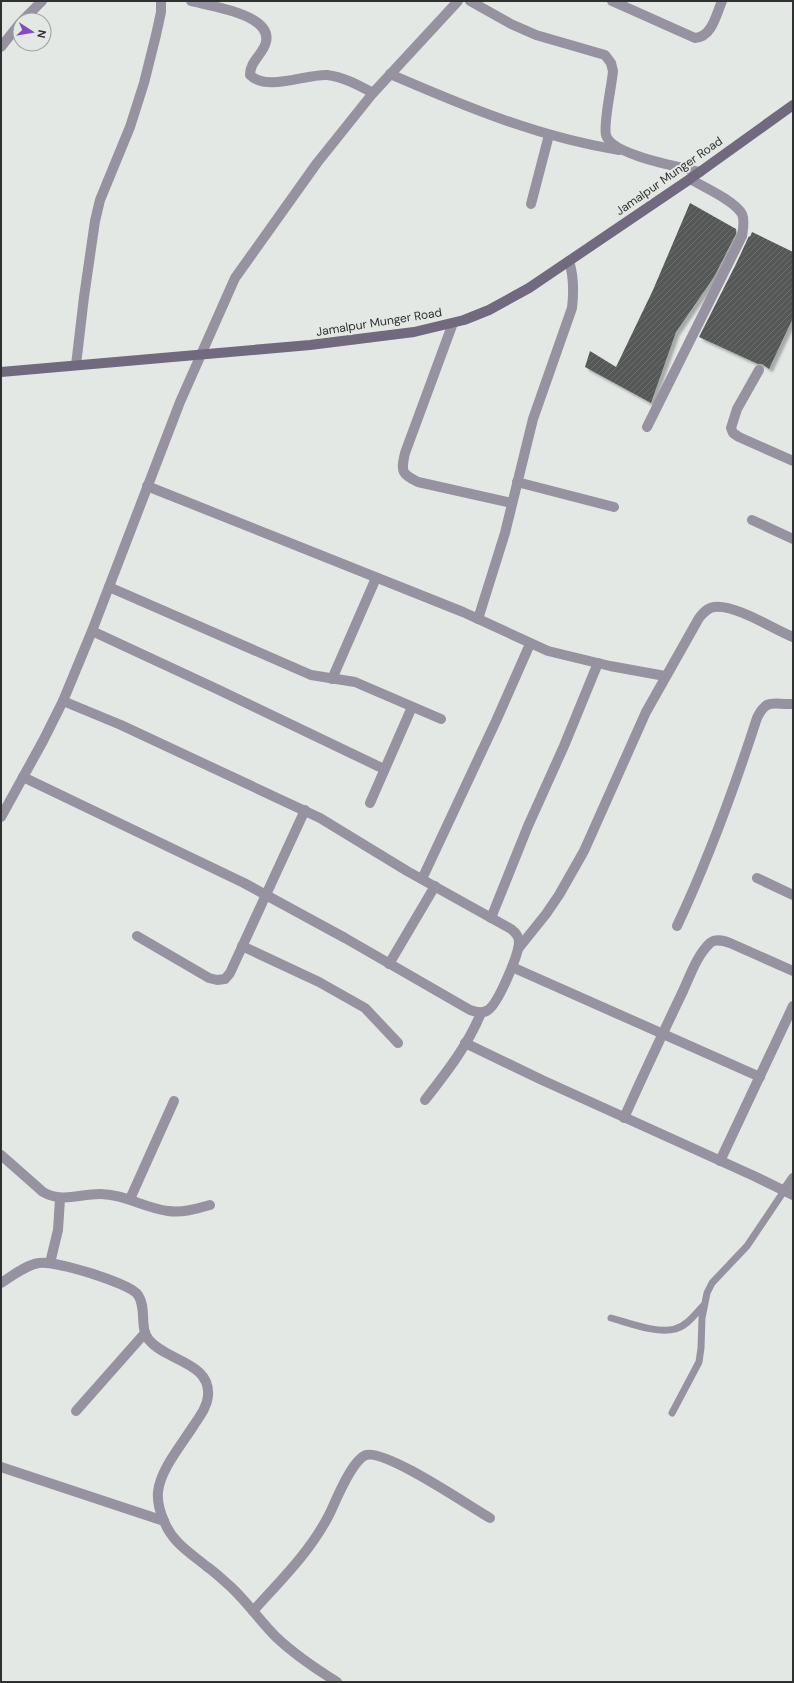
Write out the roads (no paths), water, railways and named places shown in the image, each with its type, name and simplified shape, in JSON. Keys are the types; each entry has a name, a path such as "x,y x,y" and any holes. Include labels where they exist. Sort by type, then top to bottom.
{"street":[{"path":"31,12 42,1"},
{"path":"76,365 84,297 100,200 130,127 144,83 161,12 161,1"},
{"path":"191,1 240,14 256,20 263,27 266,35 265,45 250,68 250,75 254,80 275,82 314,75 328,75 352,81 373,93"},
{"path":"1,817 43,741 63,701 92,631 180,402 235,278 317,163 373,93 458,1"},
{"path":"470,1 511,24 536,35 605,56 611,63 613,71 606,136 612,144 623,151"},
{"path":"612,1 694,38 701,38 707,34 722,1"},
{"path":"1,47 12,33"},
{"path":"390,74 462,105 549,135 592,146 623,151 700,172"},
{"name":"Jamalpur Munger Road","path":"1,372 310,345 414,332 452,323 489,310 529,288 700,172 793,106"},
{"path":"531,204 549,135"},
{"path":"647,427 742,236 744,224 742,214 735,206 690,178"},
{"path":"478,619 497,560 536,412 572,308 574,291 573,274 569,261"},
{"path":"452,323 405,453 402,465 403,473 408,478 418,482 512,503"},
{"path":"759,370 738,409 731,428 733,433 793,460"},
{"path":"517,482 614,507"},
{"path":"147,486 478,619 548,651 598,663 665,676"},
{"path":"752,520 793,539"},
{"path":"332,679 376,578"},
{"path":"109,587 311,674 355,682 441,719"},
{"path":"518,949 546,914 584,851 627,751 646,712 665,676 699,618 705,611 714,607 726,608 746,615 793,637"},
{"path":"92,631 384,769"},
{"path":"422,879 530,644"},
{"path":"491,918 528,826 564,746 598,663"},
{"path":"23,777 266,894 470,1010 481,1013 489,1010 497,1000 512,968 518,949 519,941 517,934 305,810 247,785 129,728 63,701"},
{"path":"678,926 725,811 756,718 762,708 770,703 793,704"},
{"path":"370,803 412,707"},
{"path":"137,936 209,978 217,980 225,979 230,973 305,810"},
{"path":"757,878 793,895"},
{"path":"389,964 435,886"},
{"path":"624,1118 692,971 711,942 721,940 730,943 793,970"},
{"path":"242,946 320,982 365,1008 398,1043"},
{"path":"512,968 760,1077"},
{"path":"720,1161 793,1006"},
{"path":"425,1100 450,1067 474,1028 481,1013"},
{"path":"465,1043 624,1118 789,1193 793,1178"},
{"path":"130,1199 174,1101"},
{"path":"1,1155 43,1192 51,1197 60,1198 98,1194 114,1195 167,1211 196,1209 210,1205"},
{"path":"50,1263 58,1230 60,1198"},
{"path":"1,1283 28,1267 39,1263 50,1263 100,1276 133,1289 139,1296 142,1306 145,1333 149,1340 156,1346 200,1372 206,1379 208,1388 208,1396 203,1410 161,1477 157,1494 164,1521 176,1542 232,1588 277,1637 308,1662 337,1682"},
{"path":"76,1411 145,1333"},
{"path":"253,1611 308,1549 321,1530 352,1470 359,1459 367,1455 375,1455 413,1471 490,1518"},
{"path":"1,1467 164,1521"}],"lane":[{"path":"672,1413 699,1362 704,1306 707,1293 712,1283 747,1246 789,1193"},
{"path":"611,1318 666,1331 676,1329 688,1322 704,1306"}]}
